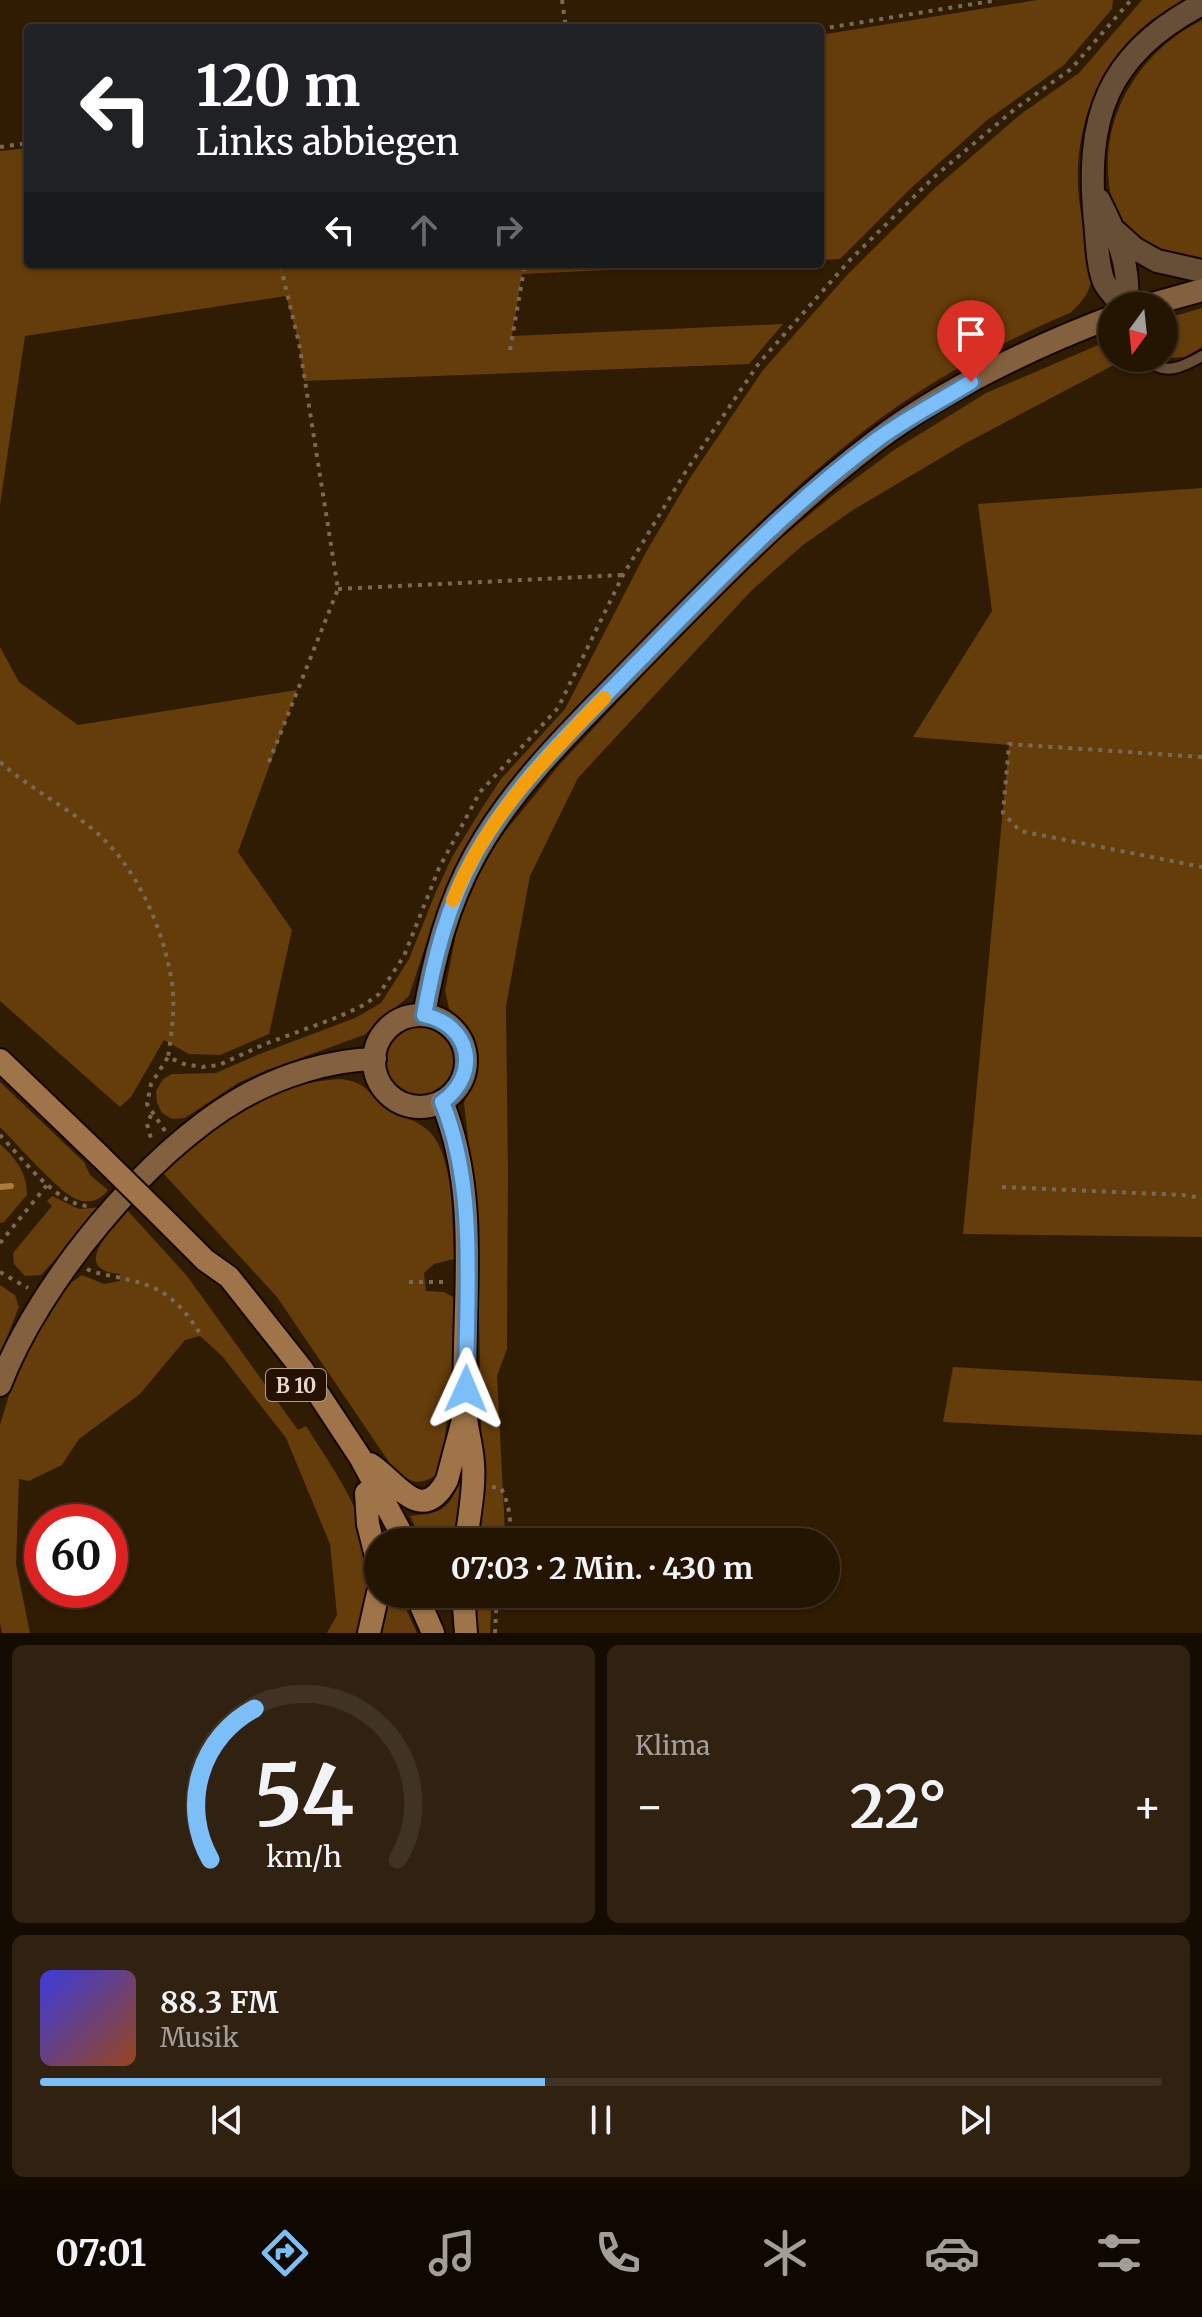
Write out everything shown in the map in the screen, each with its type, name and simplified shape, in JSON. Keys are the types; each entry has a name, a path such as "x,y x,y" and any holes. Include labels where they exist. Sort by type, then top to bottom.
{"main road":[{"path":"1178,297 1202,290"},
{"path":"424,1015 435,956 448,914 475,855 502,812 541,763 691,607 760,540 879,438 971,382 1098,323"},
{"path":"424,1015 455,1031 465,1052 466,1064 459,1086 442,1102 421,1107 392,1097 379,1080 375,1059 377,1048 390,1027 400,1020 424,1015"},
{"path":"0,1385 12,1353 43,1297 115,1208 177,1145 207,1119 270,1083 327,1065 375,1059"},
{"name":"B 10","path":"0,1060 205,1260 229,1277 302,1369 360,1457 398,1528"},
{"path":"442,1102 461,1163 466,1217 465,1411 473,1463 468,1528"},
{"name":"B 10","path":"205,1260 217,1283 256,1330 320,1419 384,1528"},
{"path":"360,1457 383,1472 409,1498 420,1501 431,1498 447,1480 465,1411"},
{"path":"366,1493 369,1528"},
{"path":"369,1633 375,1608"},
{"path":"422,1608 433,1633"},
{"path":"436,1608 447,1633"},
{"path":"464,1608 466,1633"}],"street":[{"path":"1113,292 1104,282 1092,184 1095,133 1102,104 1137,50 1159,30 1202,4"},
{"path":"1092,184 1113,229 1129,278 1127,292"},
{"path":"1113,229 1134,248 1157,261 1202,271"}],"lane":[{"path":"1178,369 1202,356"}],"path":[{"path":"562,0 565,24"},
{"path":"944,0 946,8"},
{"path":"824,28 998,0"},
{"path":"168,1057 202,1067 219,1065 338,1017 379,994 404,956 439,868 480,792 558,708 623,575 686,471 759,363 850,260 934,177 1015,109 1071,69 1131,0"},
{"path":"0,147 24,144"},
{"path":"269,762 338,589 299,343 281,268"},
{"path":"510,350 524,268"},
{"path":"338,589 623,575"},
{"path":"1202,757 1009,744 1003,813 1020,831 1202,867"},
{"path":"0,762 92,829 120,858 135,879 158,926 172,978 172,1034 168,1057 151,1084 147,1104 151,1115 177,1145"},
{"path":"0,1135 47,1185 0,1243"},
{"path":"1002,1187 1202,1198"},
{"path":"72,1259 93,1272 146,1283 166,1294 183,1309 201,1335"},
{"path":"0,1272 43,1297"},
{"path":"409,1282 466,1283"},
{"path":"473,1485 501,1488 509,1503 511,1528"},
{"path":"495,1633 496,1608"}],"shaded area":[{"path":"1037,0 1113,0 1112,9 1064,65 986,121 910,189 840,259 824,260 824,34"},
{"path":"1142,0 1186,0 1149,22 1130,39 1102,79 1092,102 1084,125 1078,174 1080,209 1092,278 1087,293 1078,305 1070,313 998,346 952,372 851,441 754,528 587,696 541,744 481,821 448,885 409,996 364,1035 238,1083 185,1118 172,1119 162,1113 156,1091 163,1079 172,1074 216,1073 355,1018 381,1003 409,959 452,857 501,779 565,709 646,552 690,478 763,370 848,274 935,188 1021,114 1079,73"},
{"path":"1202,20 1202,259 1194,259 1172,256 1134,235 1112,202 1108,169 1114,123 1133,81 1163,46"},
{"path":"24,148 24,268 653,268 522,274 512,336 783,324 749,364 304,381 299,343 286,296 25,336 0,505 0,151"},
{"path":"1202,308 1202,347 1185,357 1178,357 1178,315"},
{"path":"1098,345 1098,372 1100,372 966,443 853,510 803,545 751,591 578,778 530,876 506,1006 507,1349 497,1376 505,1528 478,1528 482,1470 477,1217 464,1103 477,1065 474,1042 449,1008 445,991 458,923 479,875 499,839 560,764 660,657 769,548 894,450 986,393"},
{"path":"1202,488 1202,1237 963,1234 1009,745 913,737 992,611 978,504"},
{"path":"0,647 19,682 78,725 297,690 238,852 292,930 269,1034 220,1055 189,1054 164,1040 131,1097 120,1107 0,1001"},
{"path":"420,1027 439,1033 449,1043 455,1062 449,1081 439,1091 420,1097 401,1091 391,1081 385,1062 391,1043 401,1033"},
{"path":"342,1079 363,1087 388,1108 430,1132 444,1158 448,1175 454,1259 434,1264 424,1273 426,1291 444,1292 453,1297 453,1358 443,1458 439,1474 424,1481 408,1479 391,1465 277,1297 163,1173 202,1139 268,1097 316,1082"},
{"path":"0,1082 84,1162 90,1175 108,1190 105,1194 88,1201 66,1193 0,1127"},
{"path":"0,1144 20,1166 27,1195 0,1223"},
{"path":"52,1196 79,1209 103,1207 41,1275 25,1276 14,1264 13,1253 52,1206 47,1201"},
{"path":"128,1211 187,1276 298,1430 306,1426 343,1485 364,1533 364,1608 367,1608 359,1633 327,1633 337,1615 330,1544 286,1438 222,1356 200,1336 185,1340 140,1394 79,1439 62,1465 29,1481 19,1479 16,1564 30,1633 2,1633 0,1425 12,1385 32,1338 66,1286 82,1275 104,1284 120,1281 120,1274 105,1271 97,1265 96,1257 105,1238"},
{"path":"0,1285 15,1295 19,1307 0,1354"},
{"path":"953,1367 1202,1381 1202,1435 943,1422"},
{"path":"464,1470 458,1528 416,1528 410,1516 438,1511 453,1497"},
{"path":"385,1608 405,1608 417,1633 379,1633"},
{"path":"474,1608 491,1608 490,1633 477,1633"}],"waterway":[{"path":"0,1187 11,1186"}],"slow traffic":[{"path":"453,900 475,855 502,812 541,763 604,698"}],"route":[{"path":"466,1389 466,1217 463,1181 456,1141 442,1102 459,1086 466,1064 465,1052 455,1031 446,1023 424,1015 441,932 456,892 502,812 541,763 691,607 811,494 879,438 971,382"}]}
